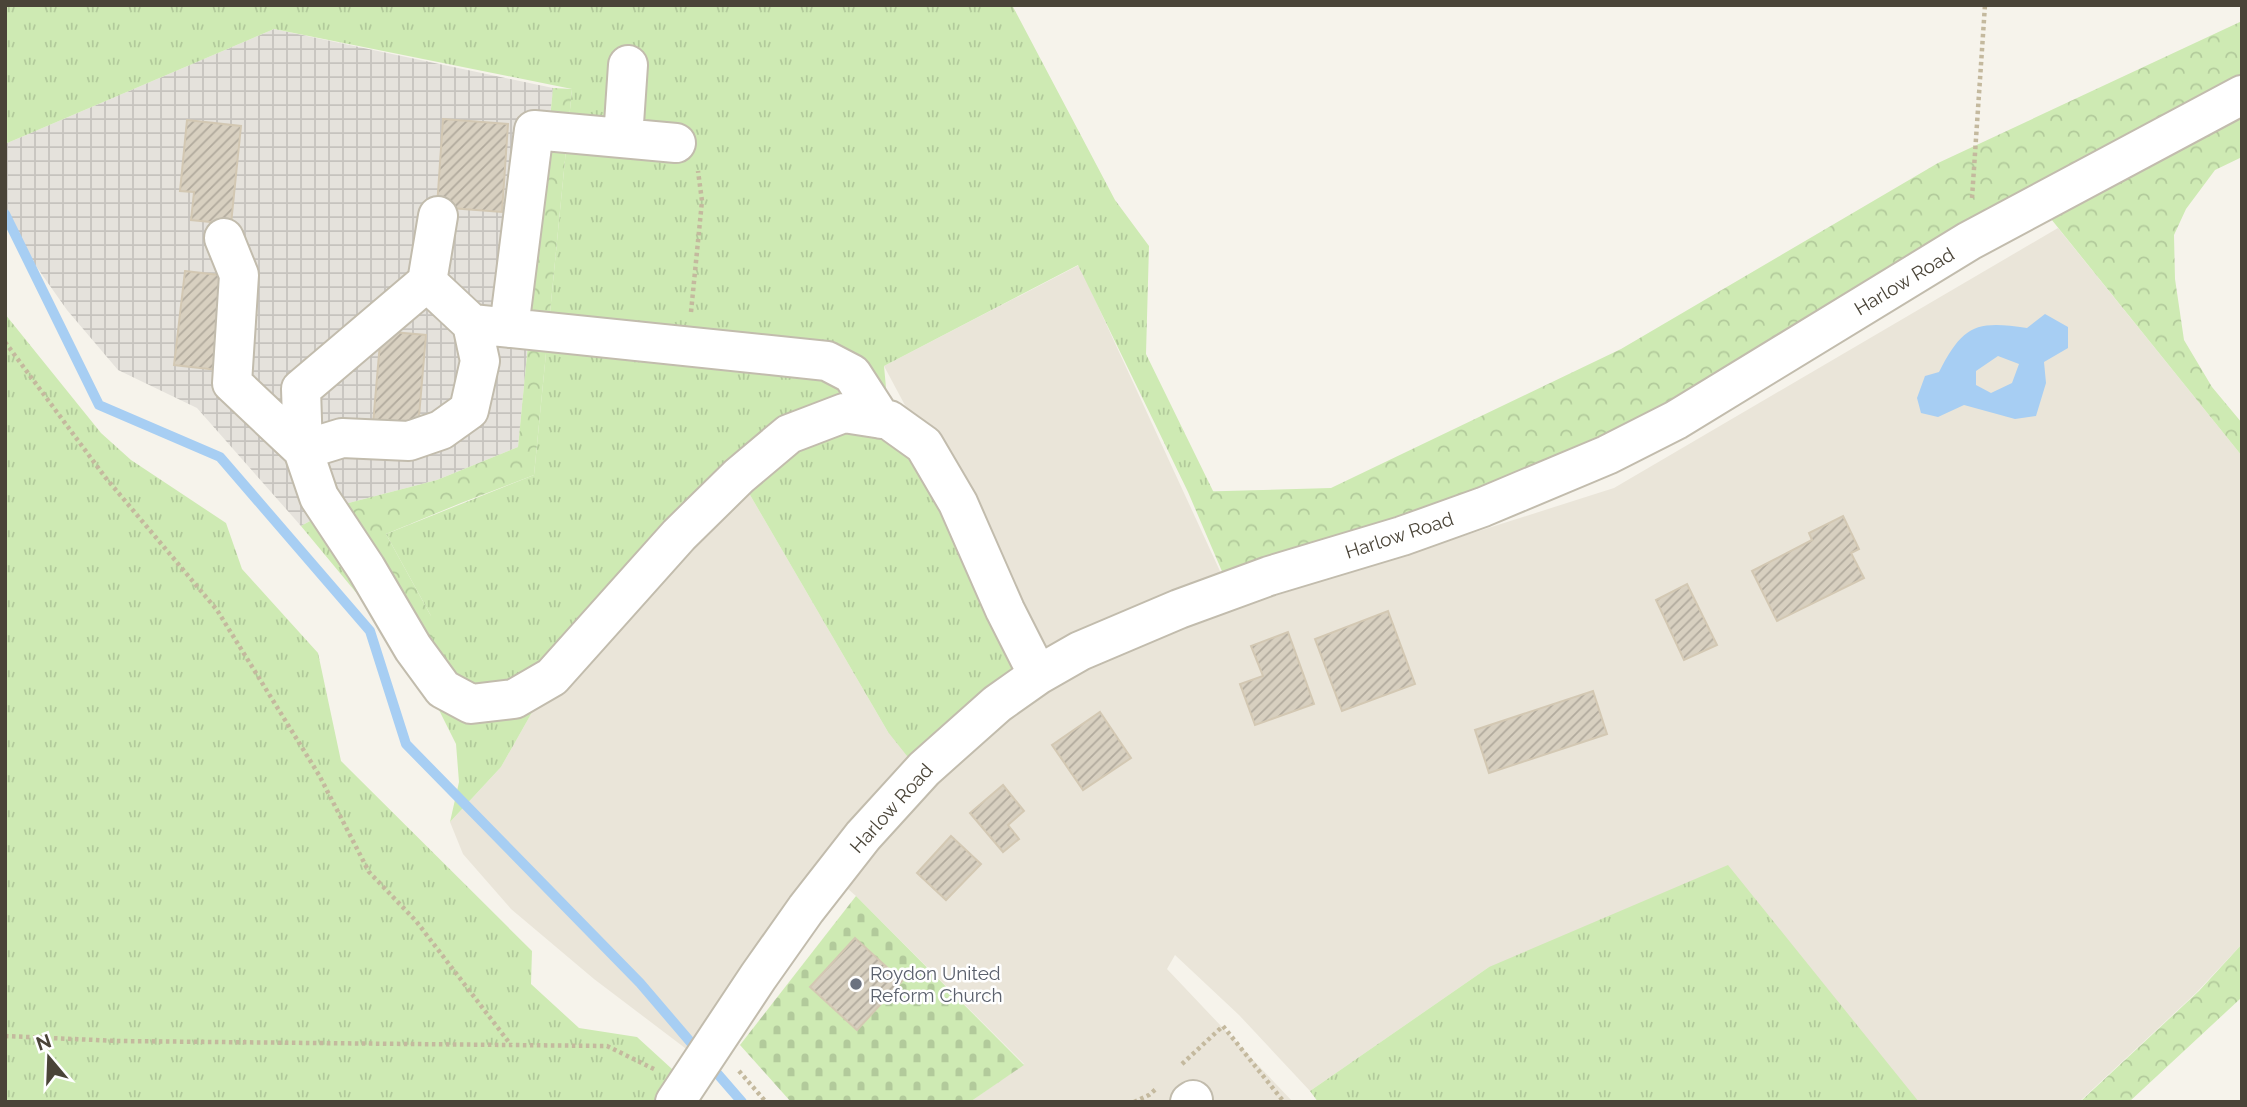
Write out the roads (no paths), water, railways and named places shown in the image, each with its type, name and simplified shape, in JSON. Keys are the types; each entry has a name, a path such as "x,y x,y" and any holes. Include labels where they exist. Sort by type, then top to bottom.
{"street":[{"path":"624,138 628,65"},
{"name":"Harlow Road","path":"681,1093 798,920 863,836 924,769 997,704 1038,675 1080,651 1192,604 1269,576 1460,516 1606,455 1676,420 1969,241 2242,96"},
{"path":"303,450 342,438 409,441 441,430 469,410 491,326 534,130 676,143"},
{"path":"438,216 427,282 301,389 303,450 319,497 366,568 413,648 443,689 471,704 514,699 552,677 691,523 739,476 789,434 844,413 889,420 924,445 958,503 1005,610 1038,675"},
{"path":"224,238 239,275 232,383 303,450"},
{"path":"427,282 491,326 827,361 852,374 881,419"}],"water":[{"path":"2045,314 2068,327 2068,348 2044,362 2046,383 2036,416 2015,419 1964,405 1938,417 1921,413 1917,398 1925,376 1939,372 1964,335 1983,326 2027,328","holes":["1998,356 2019,364 2012,383 1991,393 1976,385 1976,371"]}],"waterway":[{"path":"5,214 99,405 220,457 370,631 406,744 640,983 699,1052"},
{"path":"709,1064 742,1102"}],"place":[{"name":"Roydon United Reform Church","path":"856,984"}]}
